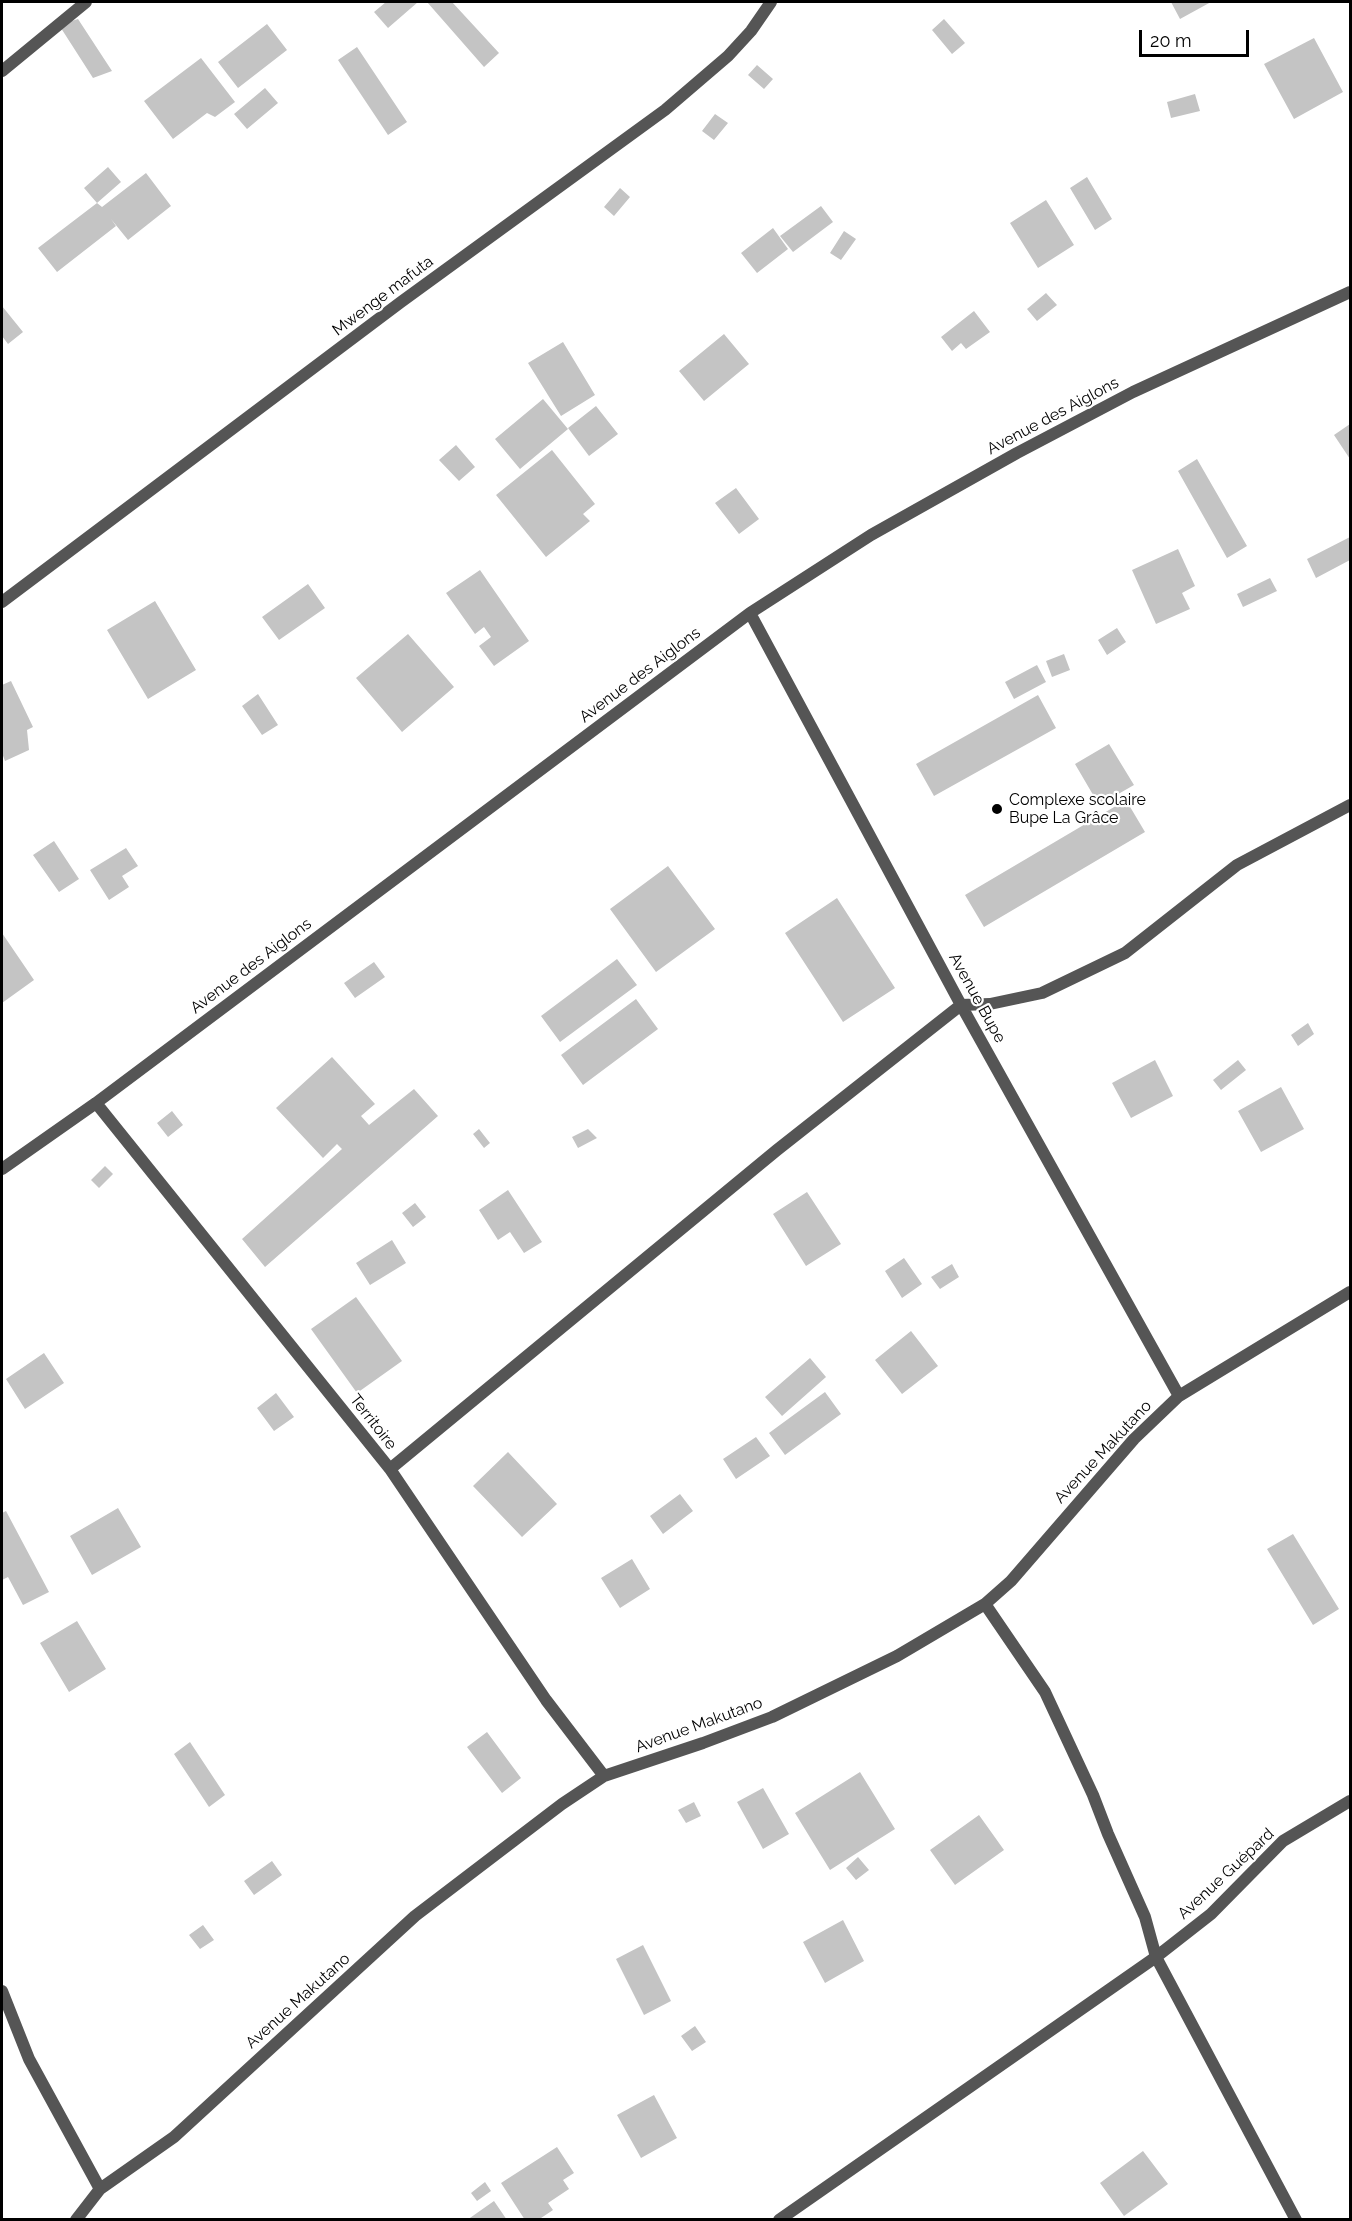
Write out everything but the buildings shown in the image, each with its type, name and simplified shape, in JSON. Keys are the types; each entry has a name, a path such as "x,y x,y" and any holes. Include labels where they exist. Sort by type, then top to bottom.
{"street":[{"path":"2,71 86,2"},
{"name":"Mwenge mafuta","path":"2,602 401,302 665,110 728,56 751,31 771,2"},
{"name":"Avenue des Aiglons","path":"2,1169 96,1103 750,613 871,535 1017,453 1133,392 1350,292"},
{"name":"Avenue Bupe","path":"750,613 962,1005 1179,1396"},
{"path":"390,1469 777,1150 962,1005 990,1004 1042,993 1125,953 1237,865 1350,805"},
{"name":"Territoire","path":"96,1103 390,1469 546,1701 604,1776"},
{"name":"Avenue Makutano","path":"76,2220 100,2189 174,2137 416,1916 562,1804 604,1776 703,1743 772,1716 897,1656 985,1604 1011,1581 1134,1439 1179,1396 1350,1292"},
{"path":"985,1604 1045,1692 1055,1711 1145,1917 1156,1956 1296,2220"},
{"name":"Avenue Guépard","path":"779,2220 1156,1956 1211,1914 1283,1841 1350,1801"},
{"path":"2,1991 29,2059 100,2189"}],"place":[{"name":"Complexe scolaire Bupe La Grâce","path":"997,809"}]}
